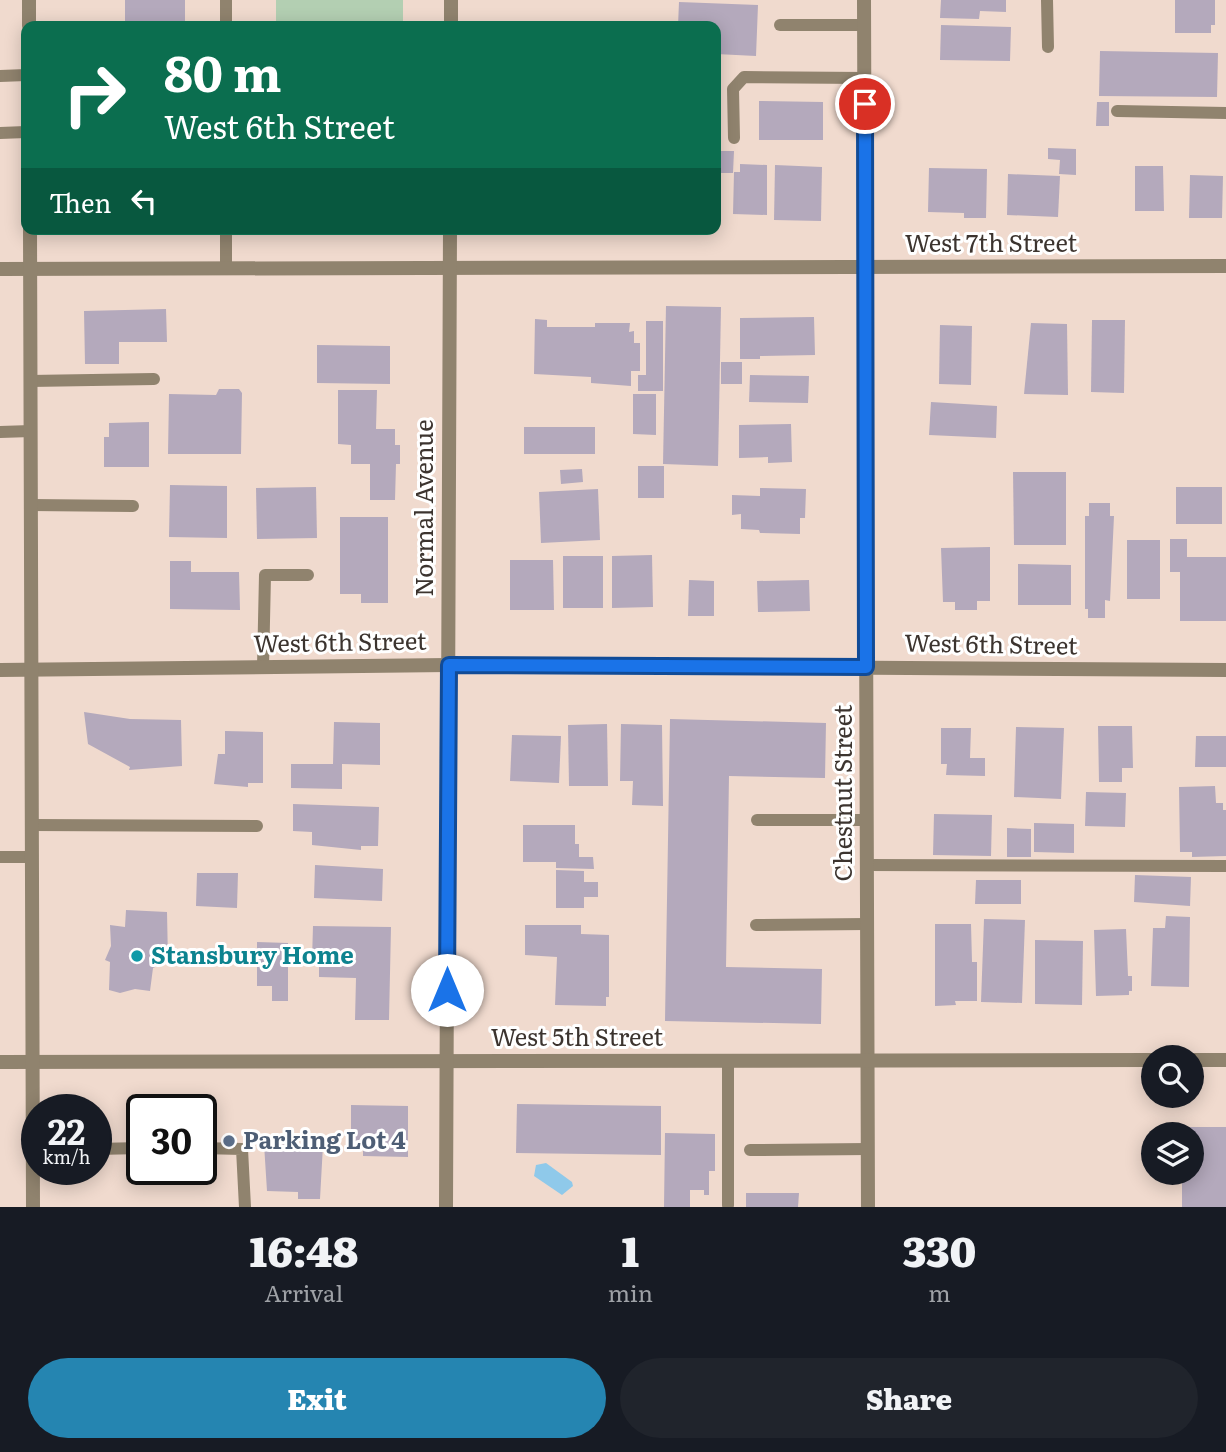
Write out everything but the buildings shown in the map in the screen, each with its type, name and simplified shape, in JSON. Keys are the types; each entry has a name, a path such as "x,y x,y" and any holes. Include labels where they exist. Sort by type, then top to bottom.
{"street":[{"path":"29,0 29,21"},
{"path":"451,0 451,21"},
{"name":"Chestnut Street","path":"864,0 868,1207"},
{"path":"30,235 33,1094"},
{"name":"Normal Avenue","path":"446,1207 450,235"},
{"name":"West 7th Street","path":"0,269 1226,266"},
{"name":"West 6th Street","path":"0,670 449,665 1226,670"},
{"name":"West 5th Street","path":"0,1062 1141,1060"},
{"path":"1204,1060 1226,1060"},
{"path":"33,1207 34,1185"}],"lane":[{"path":"226,0 226,21"},
{"path":"1048,0 1048,47"},
{"path":"780,25 864,25"},
{"path":"0,76 21,75"},
{"path":"734,138 733,89 744,77 865,78"},
{"path":"1117,111 1226,113"},
{"path":"0,133 21,132"},
{"path":"226,235 226,268"},
{"path":"30,381 154,379"},
{"path":"0,432 30,431"},
{"path":"31,505 133,506"},
{"path":"264,667 265,575 308,575"},
{"path":"757,820 867,820"},
{"path":"31,825 257,826"},
{"path":"0,857 32,857"},
{"path":"867,865 1226,866"},
{"path":"756,925 867,924"},
{"path":"728,1061 728,1205"},
{"path":"217,1148 243,1149 245,1207"},
{"path":"750,1150 868,1149"}],"green space":[{"path":"276,0 403,0 403,21 276,21"}],"water":[{"path":"546,1163 572,1182 573,1186 562,1195 534,1176 536,1165"}],"place":[{"name":"Stansbury Home","path":"137,956"},
{"name":"Parking Lot 4","path":"229,1141"}],"route":[{"path":"447,990 449,665 866,667 865,104"}]}
